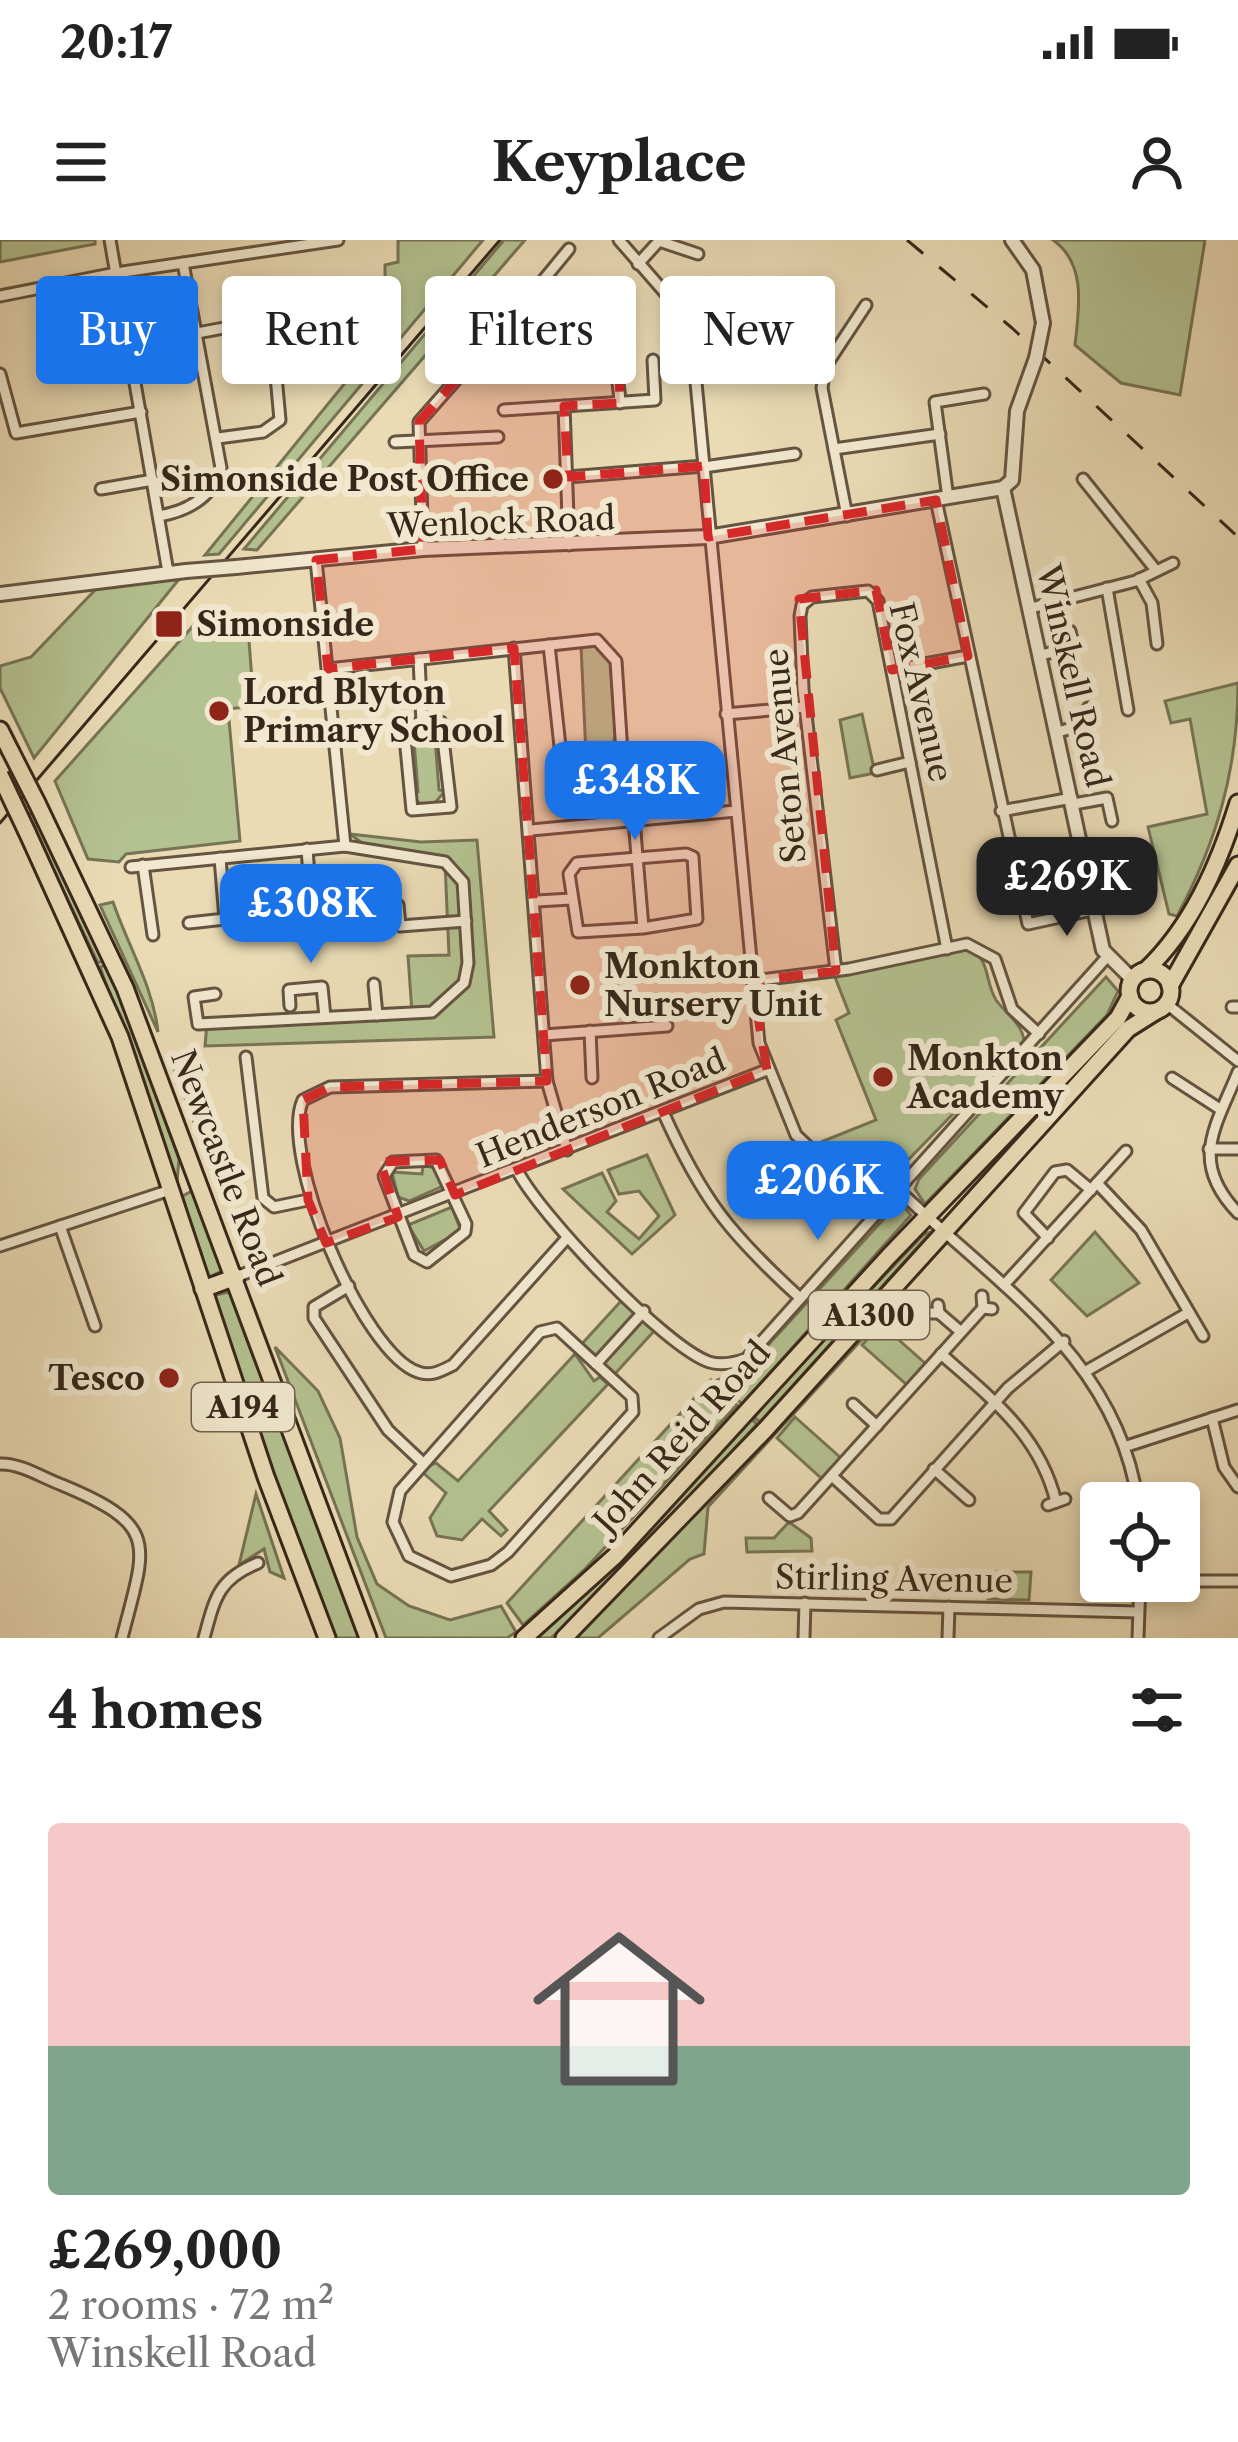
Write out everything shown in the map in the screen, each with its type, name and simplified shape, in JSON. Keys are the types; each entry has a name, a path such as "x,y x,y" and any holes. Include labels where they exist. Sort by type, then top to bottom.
{"main road":[{"name":"Newcastle Road","path":"0,730 113,959 368,1638"},
{"name":"Newcastle Road","path":"0,775 120,1037 202,1289 327,1638"},
{"name":"John Reid Road","path":"524,1638 615,1556 926,1216 1118,1018 1136,982 1175,939 1204,889 1238,803"},
{"path":"1175,939 1204,903 1238,832"},
{"path":"1170,986 1158,972 1136,982 1136,1007 1161,1008 1238,865"},
{"name":"John Reid Road","path":"564,1638 765,1430 1128,1029 1161,1008"},
{"path":"170,1190 199,1181"},
{"path":"202,1289 236,1277"}],"street":[{"path":"110,240 168,572"},
{"path":"97,276 338,240"},
{"path":"619,240 660,288"},
{"path":"1003,488 1012,481 1017,411 1043,323 1038,283 1012,240"},
{"path":"638,264 659,241 698,254"},
{"path":"546,276 568,248"},
{"path":"183,262 186,276"},
{"path":"0,296 36,289"},
{"path":"847,516 822,388 824,367 866,304"},
{"path":"159,517 184,512 216,487 221,468 198,338"},
{"path":"504,410 655,400 653,360"},
{"path":"0,374 16,433 141,412"},
{"path":"218,438 263,432 280,420 279,384"},
{"path":"423,549 419,422 452,384"},
{"path":"619,384 620,403"},
{"path":"695,384 752,981 767,1070 796,1135 877,1212"},
{"path":"984,394 935,402 942,499 968,656 1028,924 1134,892 1136,904"},
{"path":"564,406 569,546"},
{"path":"475,421 475,437"},
{"path":"834,449 940,434"},
{"path":"395,442 498,437"},
{"path":"568,477 795,454"},
{"path":"1083,479 1155,569"},
{"path":"101,489 152,480"},
{"name":"Wenlock Road","path":"0,594 168,572 423,549 708,537 1003,488"},
{"name":"Winskell Road","path":"1003,488 1106,958"},
{"path":"1088,508 1101,499"},
{"path":"316,560 345,845"},
{"path":"1031,608 1139,579 1173,563"},
{"path":"1056,573 1062,599"},
{"path":"1139,579 1152,603 1156,644"},
{"path":"1107,588 1128,710"},
{"name":"Fox Avenue","path":"868,591 878,602 947,949"},
{"name":"Seton Avenue","path":"836,971 805,707 802,604 812,597 868,591"},
{"path":"1155,632 1171,630"},
{"path":"1041,655 1074,647 1070,631"},
{"path":"328,669 597,640 616,662 622,753"},
{"path":"549,645 563,774 574,773"},
{"path":"514,648 548,1082 567,1150"},
{"path":"892,670 968,656"},
{"path":"419,659 422,723"},
{"path":"726,714 805,707"},
{"path":"1058,732 1092,722 1088,708"},
{"path":"441,722 451,807 412,810 404,727 422,723 441,722"},
{"path":"877,770 910,762"},
{"path":"1105,785 1112,820"},
{"path":"1001,812 1107,798"},
{"path":"531,830 736,812"},
{"path":"634,820 643,928"},
{"path":"153,935 137,866 345,845 445,862 463,882 468,963 456,995 432,1012 197,1024 194,997 215,994"},
{"path":"307,849 312,915"},
{"path":"690,855 696,861 699,894 694,922 578,932 571,899 572,866 638,858 690,855"},
{"path":"189,923 225,919 220,858"},
{"path":"537,902 571,899"},
{"path":"398,905 400,926 466,921"},
{"path":"281,917 335,913"},
{"path":"752,981 836,971 947,949 983,948 995,958 1012,1010 1040,1034"},
{"path":"518,1170 566,1239 644,1311 692,1352 711,1363 732,1364 746,1359 1106,958 1136,982"},
{"path":"374,984 376,1015"},
{"path":"290,1006 289,990 322,987 325,1017"},
{"path":"1161,1008 1238,1061"},
{"path":"544,1035 668,1025"},
{"path":"590,1031 592,1078"},
{"path":"246,1057 263,1198 274,1207 308,1200"},
{"name":"Henderson Road","path":"236,1277 767,1070"},
{"path":"1238,1072 1220,1109 1209,1149 1220,1197 1238,1213"},
{"path":"1172,1078 1220,1109"},
{"path":"548,1082 313,1091 298,1110 308,1200 349,1286 402,1363 431,1375 453,1365 566,1239"},
{"path":"663,1112 692,1175 722,1223 800,1297"},
{"path":"1209,1149 1238,1149"},
{"path":"1004,1286 1126,1150"},
{"name":"Henderson Road","path":"436,1160 455,1195 465,1232 427,1262 414,1255 398,1216 385,1176 393,1162 436,1160"},
{"path":"1048,1238 1024,1213 1055,1172 1067,1170 1094,1186 1141,1230 1203,1336"},
{"path":"0,1246 170,1190"},
{"path":"894,1195 906,1197 1064,1341 1088,1370 1127,1446 1134,1482"},
{"path":"60,1226 95,1326"},
{"path":"349,1286 314,1307 314,1318 388,1430 423,1463"},
{"path":"768,1495 790,1516 798,1514 986,1304"},
{"path":"935,1310 961,1332"},
{"path":"596,1364 644,1311"},
{"path":"1088,1370 1188,1313"},
{"path":"557,1328 632,1397 633,1412 491,1565 452,1576 409,1556 393,1522 395,1503 423,1463 540,1332 557,1328"},
{"path":"832,1476 879,1519 891,1520 934,1468 1064,1341"},
{"path":"941,1354 1024,1430 1044,1464 1057,1502"},
{"path":"850,1402 877,1426"},
{"path":"1127,1446 1238,1411"},
{"path":"1212,1418 1224,1467 1238,1487"},
{"path":"0,1464 123,1513 137,1537 141,1564 122,1638"},
{"path":"934,1468 971,1500"},
{"path":"204,1638 218,1587 227,1576 258,1563"},
{"path":"1200,1581 1238,1581"},
{"path":"1138,1602 1138,1638"},
{"path":"804,1638 805,1603"},
{"name":"Stirling Avenue","path":"659,1638 711,1604 1138,1612"},
{"path":"948,1638 949,1607"}],"highlighted area":[{"path":"541,283 607,341 619,368 620,403 564,406 568,477 704,466 708,537 936,500 968,656 892,670 876,590 799,599 836,971 752,981 767,1070 455,1195 440,1160 380,1162 398,1217 326,1243 308,1200 303,1100 330,1087 547,1081 514,648 328,669 316,560 423,549 419,422"}],"green space":[{"path":"0,240 95,240 95,244 0,262"},
{"path":"398,240 483,240 453,276 425,276 425,309 401,338 401,276 385,276 385,265 398,262"},
{"path":"504,240 525,240 494,276 474,276"},
{"path":"1053,240 1205,240 1180,395 1121,383 1075,345 1076,274"},
{"path":"425,334 425,356 401,383 401,362"},
{"path":"344,384 362,384 219,554 205,555"},
{"path":"383,384 401,384 257,550 244,549"},
{"path":"180,578 34,758 0,688 0,666 31,657 97,588"},
{"path":"201,617 203,632 248,628 254,706 228,709 240,841 126,854 119,862 88,859 55,781"},
{"path":"598,645 610,658 616,733 611,753 586,755 581,646"},
{"path":"1238,683 1234,745 1223,804 1191,888 1177,916 1169,914 1148,827 1207,814 1190,719 1171,723 1165,701"},
{"path":"862,714 875,773 850,778 840,720"},
{"path":"421,727 433,728 439,738 435,739 439,790 445,791 433,805 419,803 412,794 418,792 414,741 407,740"},
{"path":"34,812 107,959 98,963 27,815"},
{"path":"350,834 421,842 477,840 494,1037 205,1046 207,1023 412,1013 408,956 449,955 445,863 362,843"},
{"path":"113,902 146,982 158,1032 100,905"},
{"name":"Monkton Academy","path":"969,949 981,959 992,993 1017,1024 1024,1041 874,1195 816,1144 876,1120 836,1020 849,1013 835,977"},
{"path":"108,964 179,1159 177,1182 100,967"},
{"path":"1106,977 1118,991 1107,1015 925,1204 915,1189 919,1179"},
{"path":"170,1058 193,1063 203,1087 216,1161 211,1167"},
{"path":"647,1155 675,1215 632,1254 563,1189 602,1173 616,1201 607,1212 639,1239 659,1216 639,1191 619,1194 608,1170"},
{"path":"423,1165 435,1168 443,1186 409,1201 398,1197 392,1172 422,1174"},
{"path":"192,1191 199,1195 226,1269 207,1278 179,1198"},
{"path":"903,1206 911,1215 742,1404 717,1380 745,1370 893,1209"},
{"path":"452,1207 461,1231 424,1251 408,1225"},
{"path":"931,1232 760,1422 751,1415 924,1234"},
{"path":"1095,1232 1139,1283 1087,1316 1051,1280"},
{"path":"233,1291 363,1638 334,1638 322,1610 213,1305 216,1295"},
{"path":"621,1301 654,1331 613,1376 580,1346"},
{"path":"888,1311 708,1507 704,1554 690,1559 598,1638 573,1638"},
{"path":"881,1324 926,1364 907,1385 862,1345"},
{"path":"275,1347 318,1391 340,1438 357,1537 377,1584 409,1606 450,1620 501,1606 516,1632 507,1638 386,1638"},
{"path":"575,1354 594,1381 600,1377 608,1384 489,1511 507,1530 501,1536 482,1519 462,1540 437,1536 430,1518 446,1493 420,1470 436,1463 458,1481"},
{"path":"711,1380 737,1405 585,1569 523,1625 507,1603"},
{"path":"749,1417 757,1424 591,1604 551,1638 534,1638 610,1571"},
{"path":"795,1417 841,1458 822,1479 777,1438"},
{"path":"256,1494 284,1578 270,1572 264,1549 239,1565"},
{"path":"789,1522 811,1538 812,1551 747,1552 746,1538 774,1538"},
{"path":"990,1572 1031,1572 1029,1600 988,1599"}],"tram line":[{"path":"0,823 500,240"}],"railway":[{"path":"907,240 1012,328 1238,537"}],"place":[{"name":"Simonside Post Office","path":"553,479"},
{"name":"Simonside","path":"169,624"},
{"name":"Lord Blyton Primary School","path":"219,711"},
{"name":"Monkton Nursery Unit","path":"580,985"},
{"name":"Monkton Academy","path":"883,1077"},
{"name":"Tesco","path":"169,1378"}]}
